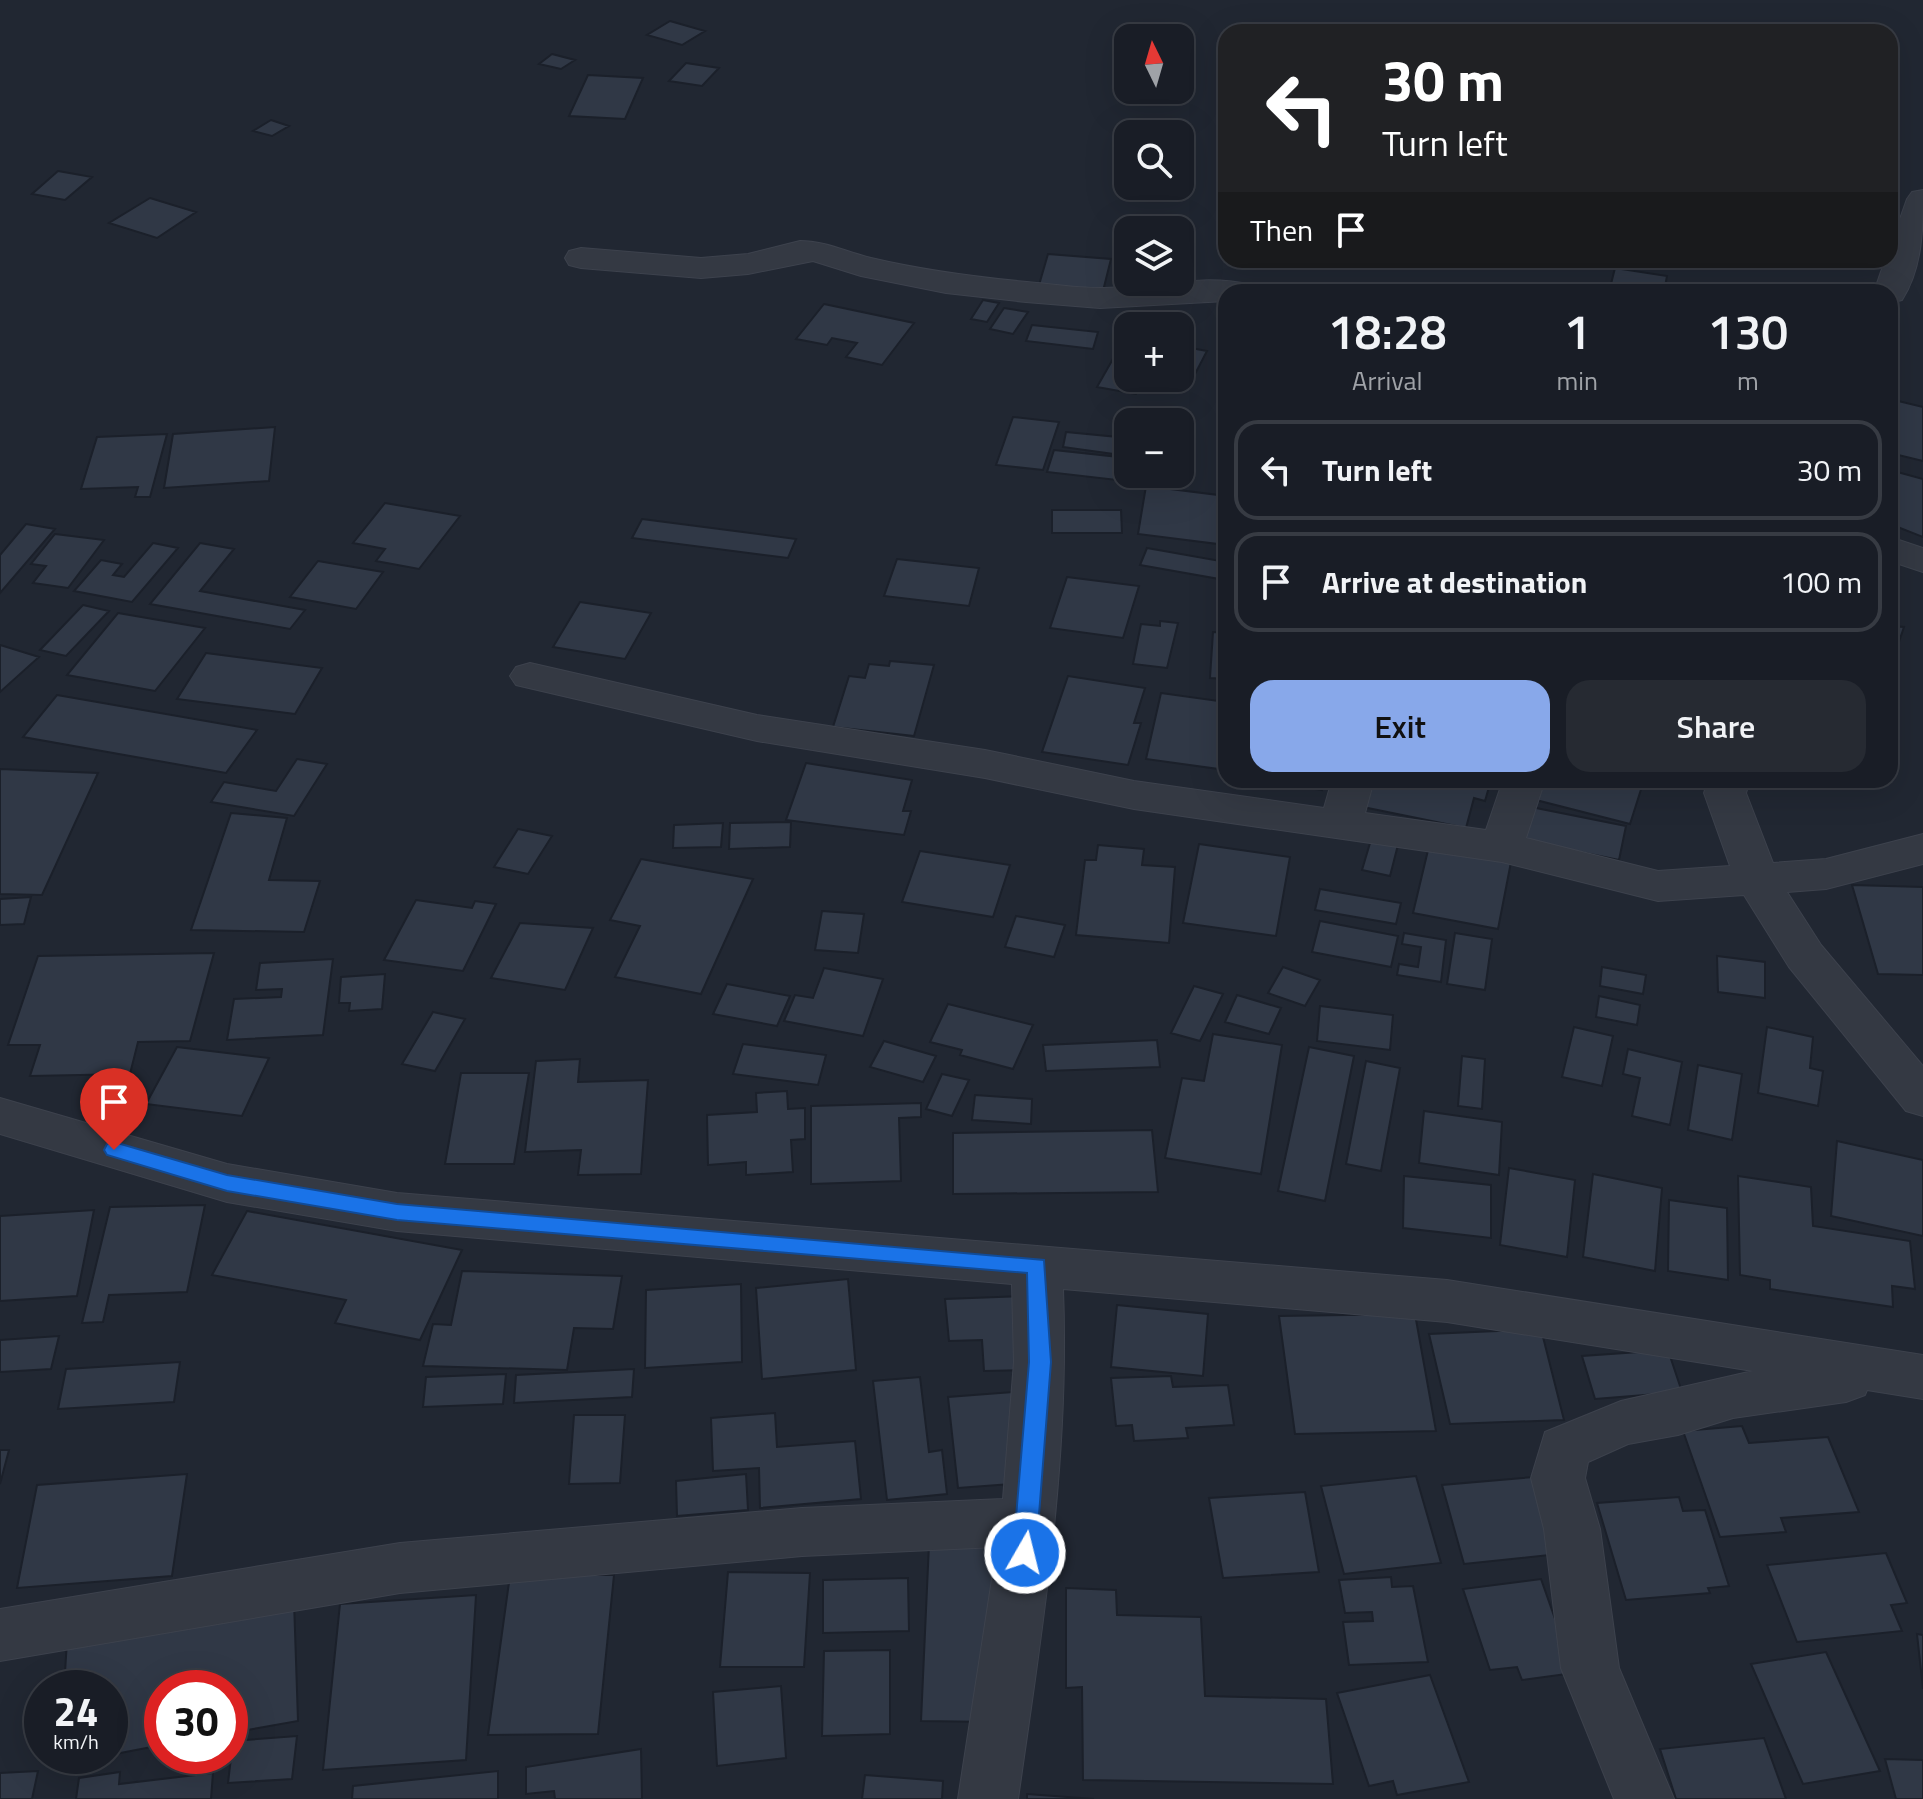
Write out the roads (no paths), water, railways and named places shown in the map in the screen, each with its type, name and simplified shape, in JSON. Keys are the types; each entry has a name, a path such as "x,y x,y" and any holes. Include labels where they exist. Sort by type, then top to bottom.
{"street":[{"path":"1893,284 1923,199"},
{"path":"581,258 701,268 748,264 800,251 816,251 861,266 946,283 1026,292 1100,298 1218,291"},
{"path":"1898,551 1923,561"},
{"path":"530,676 757,728 985,764 1134,795 1502,847 1658,886 1758,882 1826,874 1923,849"},
{"path":"1341,822 1351,788"},
{"path":"1502,847 1521,788"},
{"path":"1727,788 1725,793 1758,882 1805,956 1923,1098"},
{"path":"0,1116 227,1183 397,1212 1447,1301 1919,1376"},
{"path":"988,1799 1029,1522 1040,1362 1037,1265"},
{"path":"1644,1799 1590,1668 1572,1529 1558,1478 1564,1448 1621,1423 1678,1413 1733,1396 1812,1383 1919,1376"},
{"path":"0,1635 400,1568 802,1532 1029,1522"}]}
